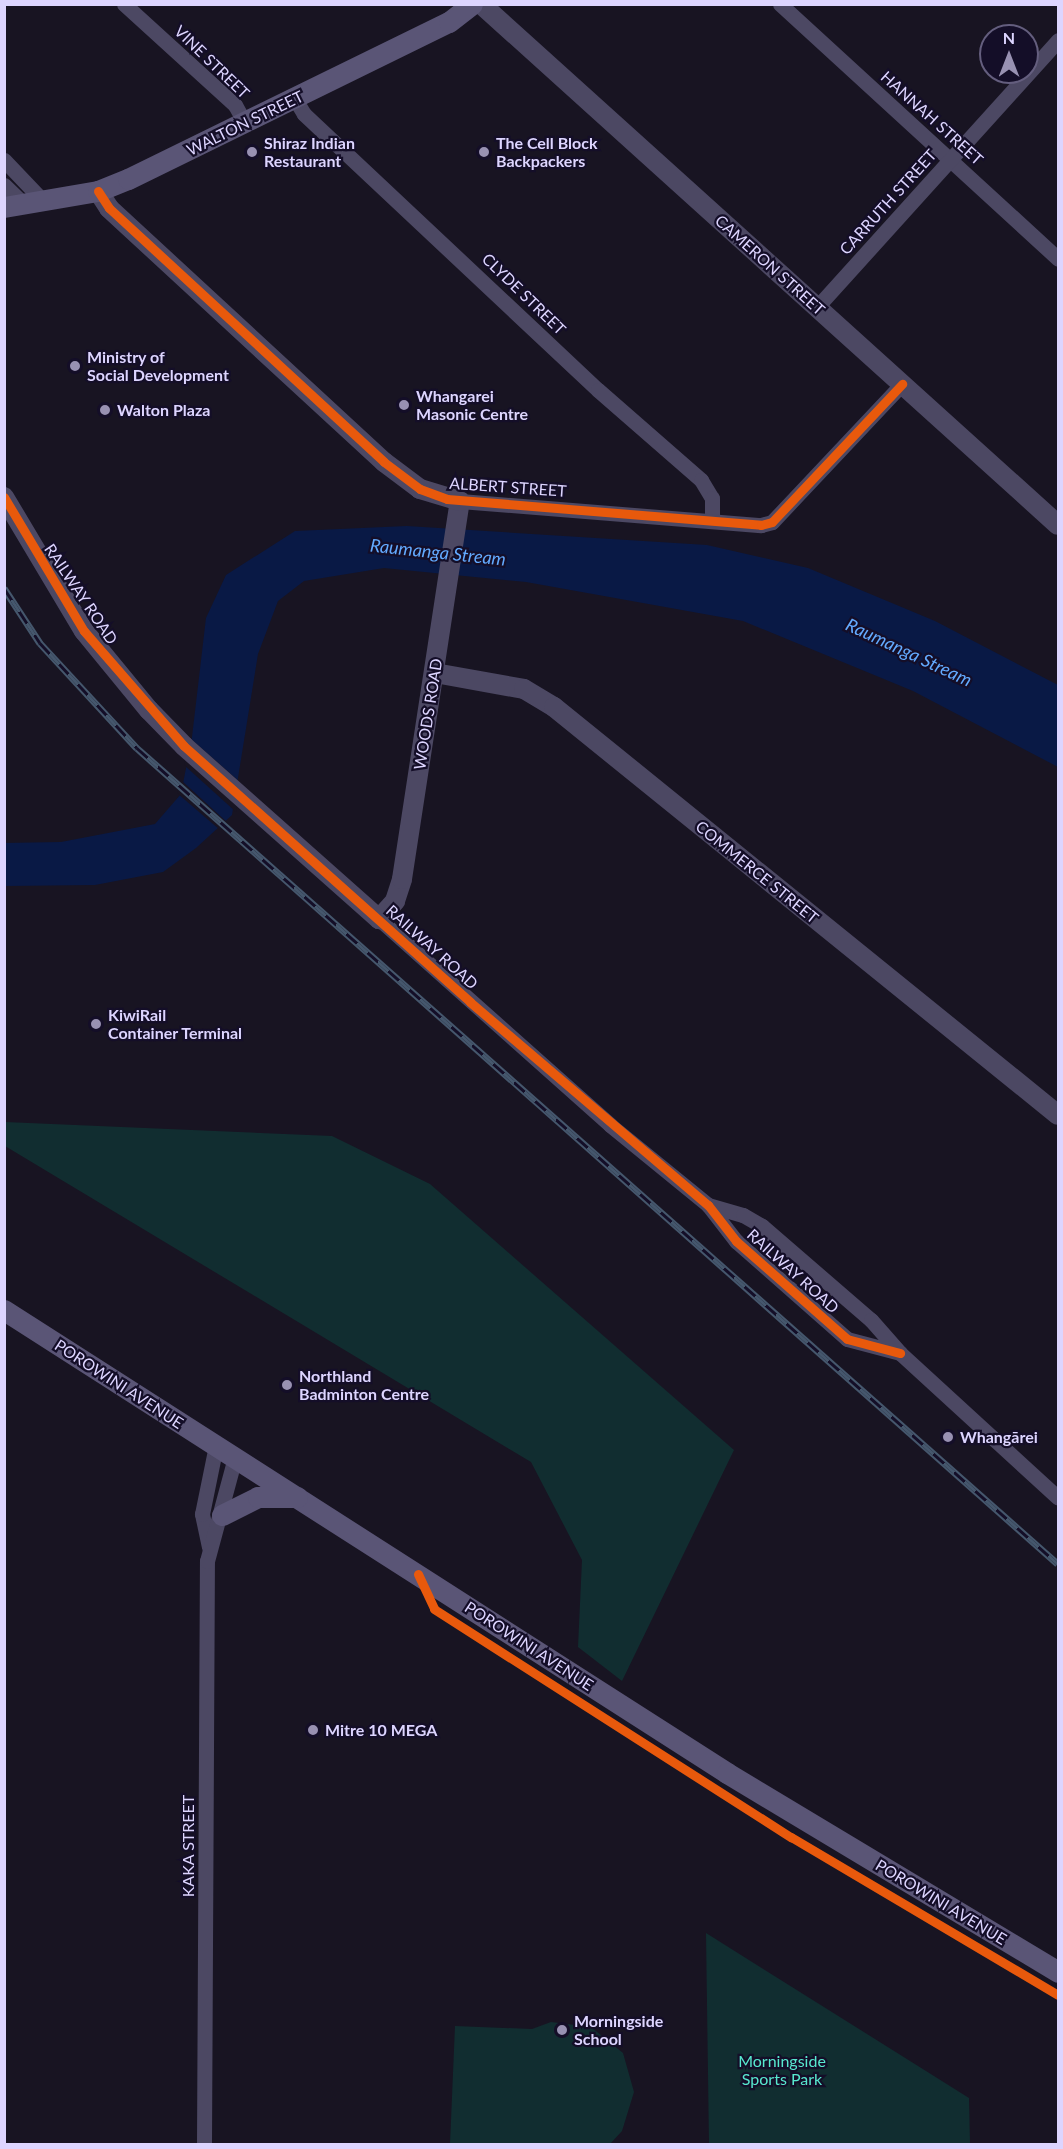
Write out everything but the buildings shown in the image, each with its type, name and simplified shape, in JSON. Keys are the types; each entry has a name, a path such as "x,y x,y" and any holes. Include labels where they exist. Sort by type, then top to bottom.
{"main road":[{"name":"WALTON STREET","path":"25,204 98,191 295,99 449,22 472,4"},
{"name":"POROWINI AVENUE","path":"4,1310 727,1773 1059,1972"},
{"path":"222,1515 258,1497 297,1497"}],"street":[{"name":"VINE STREET","path":"124,4 235,105 245,123"},
{"name":"CAMERON STREET","path":"481,4 1059,525"},
{"name":"HANNAH STREET","path":"780,4 1059,259"},
{"name":"CARRUTH STREET","path":"817,308 1059,40"},
{"name":"CLYDE STREET","path":"295,99 304,114 598,390 701,480 712,498 712,520"},
{"path":"4,160 25,204"},
{"path":"4,185 25,204"},
{"name":"ALBERT STREET","path":"98,191 109,208 384,462 420,489 460,501 761,525 778,518 902,384"},
{"name":"RAILWAY ROAD","path":"4,497 84,631 184,746 601,1117 708,1205 736,1241 847,1340 900,1353"},
{"name":"WOODS ROAD","path":"379,920 395,901 401,885 447,599 460,501"},
{"name":"COMMERCE STREET","path":"435,673 524,689 554,707 1059,1115"},
{"name":"RAILWAY ROAD","path":"708,1205 743,1215 762,1226 871,1320 900,1353 1059,1498"},
{"name":"KAKA STREET","path":"204,2145 209,1547 202,1514 216,1446"},
{"name":"KAKA STREET","path":"209,1547 222,1515 235,1457"}],"green space":[{"path":"5,1122 332,1136 430,1184 734,1450 622,1681 578,1647 582,1560 531,1462 5,1146"},
{"name":"Morningside Sports Park","path":"706,1933 969,2098 970,2144 709,2144"},
{"path":"551,2022 591,2027 623,2053 634,2092 622,2131 610,2144 450,2144 455,2026 532,2029"}],"water":[{"name":"Raumanga Stream","path":"407,526 707,545 808,568 935,621 1058,685 1058,767 913,691 743,621 526,582 384,568 304,581 278,601 258,654 232,815 196,848 163,872 95,885 5,886 4,843 61,842 155,824 181,794 192,737 206,618 226,575 295,531"}],"pier":[{"path":"189,737 241,783 236,812 184,765"},
{"path":"181,780 228,823 220,830 177,793"}],"railway":[{"path":"4,588 40,643 137,748 1058,1564"}],"cycle path":[{"path":"98,191 109,208 384,462 420,489 447,499 761,525 772,522 902,384"},
{"path":"4,497 84,631 184,746 470,1002 708,1205 736,1241 847,1339 900,1353"},
{"path":"418,1574 434,1609 791,1837 1058,1995"}],"place":[{"name":"Shiraz Indian Restaurant","path":"252,152"},
{"name":"The Cell Block Backpackers","path":"484,152"},
{"name":"Ministry of Social Development","path":"75,366"},
{"name":"Whangarei Masonic Centre","path":"404,405"},
{"name":"Walton Plaza","path":"105,410"},
{"name":"KiwiRail Container Terminal","path":"96,1024"},
{"name":"Northland Badminton Centre","path":"287,1385"},
{"name":"Whangārei","path":"948,1437"},
{"name":"Mitre 10 MEGA","path":"313,1730"},
{"name":"Morningside School","path":"562,2030"}]}
